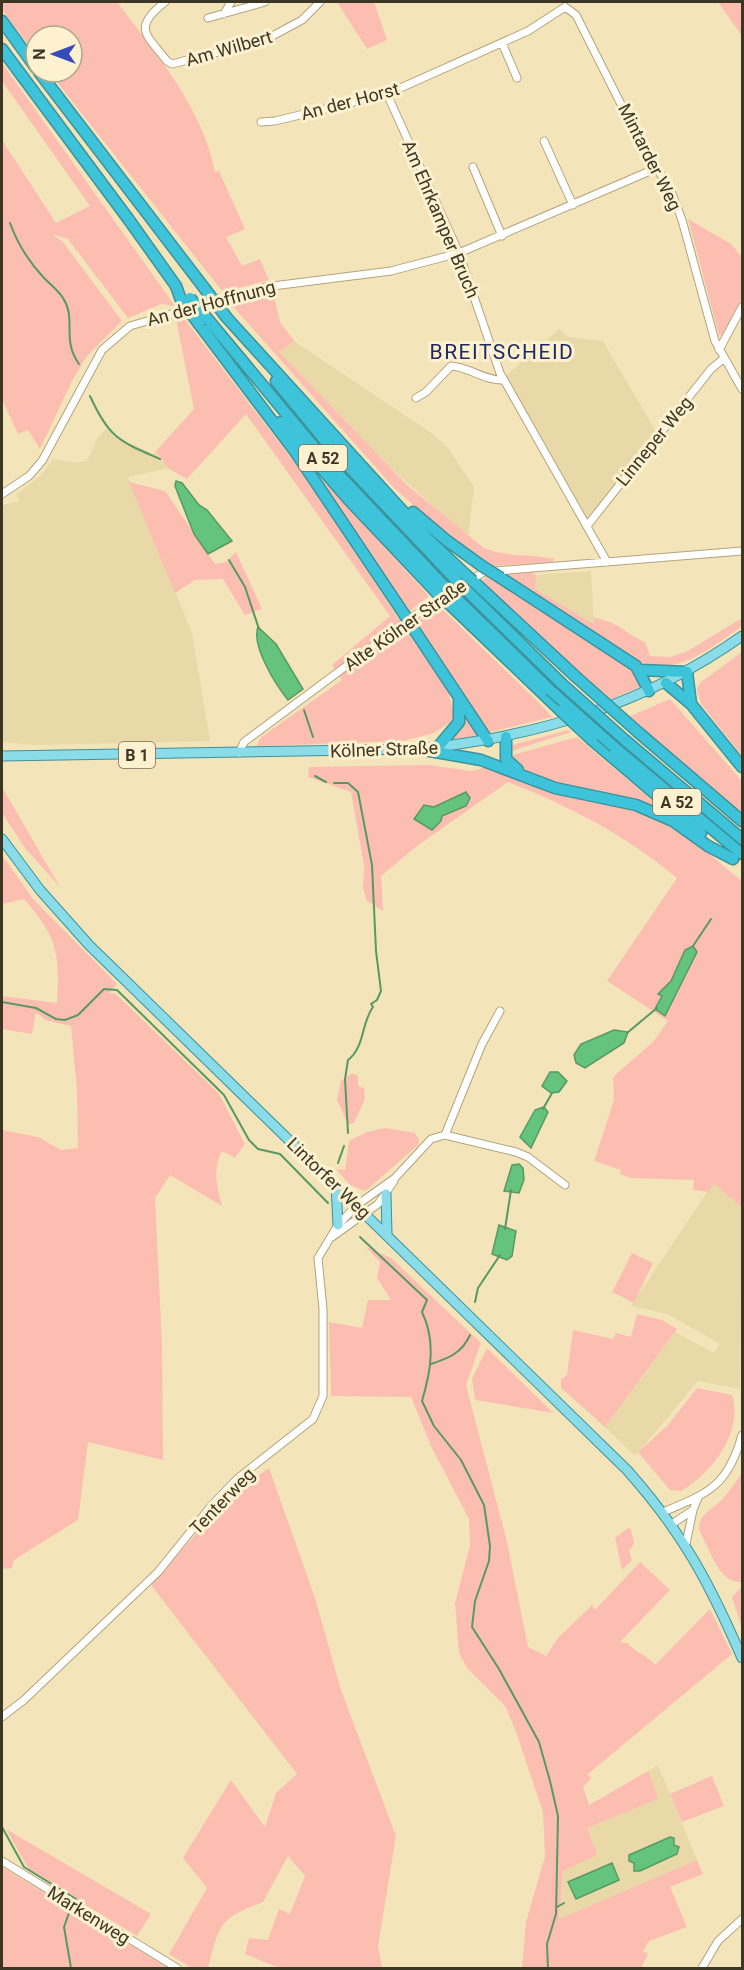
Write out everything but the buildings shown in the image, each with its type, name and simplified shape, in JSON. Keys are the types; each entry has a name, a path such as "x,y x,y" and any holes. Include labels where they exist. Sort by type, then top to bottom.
{"highway":[{"path":"2,21 24,51"},
{"name":"A 52","path":"2,49 64,130 204,323 445,593 738,857"},
{"name":"A 52","path":"48,84 227,318 332,449 465,581 561,683 742,839"},
{"path":"227,318 388,491 465,581 742,821"},
{"path":"204,323 340,516 488,741"},
{"path":"230,362 342,492 561,711 592,740 738,857 742,866"},
{"path":"388,491 446,540 482,566 640,670 687,672 691,704"},
{"path":"640,670 649,691"},
{"path":"666,683 691,704 742,767"},
{"path":"438,747 459,722 459,698"},
{"path":"506,737 506,759 528,777"},
{"path":"418,749 492,763 565,790 616,799 644,808 673,821 708,846 738,857"}],"main road":[{"name":"Kölner Straße","path":"2,756 418,749 488,741 588,716 649,691 687,672 742,636"},
{"name":"Lintorfer Weg","path":"2,839 40,890 89,945 594,1436 663,1512 687,1544 717,1601 742,1658"},
{"path":"336,1186 338,1225"},
{"path":"386,1194 387,1234"}],"street":[{"name":"Am Wilbert","path":"165,2 152,12 144,24 145,30 172,64 265,40 302,20 320,2"},
{"path":"224,14 231,2"},
{"path":"208,18 264,2"},
{"name":"An der Horst","path":"261,122 275,121 387,94 541,24 565,4"},
{"name":"Mintarder Weg","path":"565,4 580,21 638,138 671,191 682,220 719,350 742,389"},
{"path":"502,43 517,78"},
{"name":"Am Ehrkamper Bruch","path":"387,94 459,253 504,380 607,562"},
{"path":"544,141 573,205"},
{"path":"473,167 502,236"},
{"name":"An der Hoffnung","path":"2,494 29,476 42,461 102,350 130,326 265,287 391,271 459,253 657,168"},
{"path":"719,350 742,307"},
{"name":"Linneper Weg","path":"587,526 711,369 723,358"},
{"path":"416,398 426,392 451,366 472,370 494,381 504,380"},
{"name":"Alte Kölner Straße","path":"239,753 244,742 412,617 476,576 500,569 742,551"},
{"path":"445,1135 482,1044 500,1011"},
{"path":"330,1239 367,1215 386,1194 395,1178 431,1139 445,1135 528,1157 565,1185"},
{"name":"Tenterweg","path":"2,1718 24,1700 158,1572 212,1505 237,1479 281,1447 317,1413 323,1396 323,1309 317,1262 338,1225 357,1205 395,1178"},
{"path":"663,1512 698,1498 719,1482 730,1468 742,1435"},
{"path":"687,1544 693,1510 698,1498"},
{"path":"672,1524 693,1510"},
{"name":"Markenweg","path":"2,1861 177,1968"},
{"path":"702,1968 718,1941 742,1919"}],"shaded area":[{"path":"2,2 117,2 162,61 200,125 215,172 219,171 245,229 226,237 242,266 260,259 269,280 223,292 58,84 84,84 84,24 24,24 24,39 2,10"},
{"path":"337,2 374,2 387,40 367,49"},
{"path":"718,2 742,2 742,36"},
{"path":"2,63 175,306 161,304 128,318 68,239 52,234 63,242 122,321 87,356 72,381 40,449 28,430 18,434 2,399 2,140 56,223 90,206 2,81"},
{"path":"688,219 731,244 742,257 742,303 724,336 719,335"},
{"path":"274,295 280,322 294,341 279,352 407,485 484,548 501,553 555,559 552,562 493,566 452,539 394,488 231,304"},
{"path":"183,317 295,463 400,621 335,669 332,665 390,616 246,414 187,479 168,468 156,451 194,409 176,319"},
{"path":"559,329 568,337 603,341 656,432 588,519 506,376"},
{"path":"294,341 430,432 448,448 474,487 468,538 379,457 278,352"},
{"path":"107,428 113,436 154,454 156,451 168,468 128,477 192,633 210,741 37,745 2,742 2,505 20,501 16,495 42,474 53,459 76,463 87,461 97,439"},
{"path":"313,469 429,596 409,612"},
{"path":"176,481 182,483 232,541 208,554 194,534 175,486"},
{"path":"129,482 165,491 215,564 226,562 236,552 262,609 245,615 223,579 195,580 175,593"},
{"path":"591,571 594,625 517,580 536,575"},
{"path":"532,572 536,575 535,589 594,624 594,618 616,625 645,642 650,656 670,657 686,652 742,618 742,626 708,650 684,662 658,666 644,665 503,574"},
{"path":"487,577 523,597 634,671 641,687 608,700 481,582"},
{"path":"438,605 552,717 486,733 416,621"},
{"path":"258,627 276,644 303,689 288,700 271,675 261,654 257,635"},
{"path":"405,629 448,691 455,719 434,733 403,741 257,746 260,738 342,680 339,676"},
{"path":"742,652 742,756 701,704 697,689 701,682"},
{"path":"670,699 742,781 742,815 626,718"},
{"path":"463,708 481,735 449,740"},
{"path":"568,730 571,732 509,752 512,745"},
{"path":"577,737 661,808 660,810 628,798 545,780 520,766 509,756"},
{"path":"428,765 472,771 490,766 579,790 623,805 675,829 695,842 742,881 742,1208 714,1183 709,1192 693,1190 694,1180 631,1178 620,1174 621,1170 594,1161 614,1100 613,1077 654,1041 668,1021 607,981 677,878 638,849 597,823 508,782 417,846 381,876 383,911 367,901 363,888 364,865 351,792 308,777 309,767"},
{"path":"2,787 60,887 25,848 2,813"},
{"path":"466,792 470,798 466,806 442,816 441,821 432,830 414,819 424,805 434,807"},
{"path":"2,855 33,899 117,984 109,993 116,994 219,1094 245,1144 235,1158 222,1151 219,1158 216,1178 222,1206 170,1175 155,1198 162,1344 163,1460 88,1442 78,1520 14,1560 12,1568 2,1569 2,1130 38,1137 61,1150 78,1148 77,1091 71,1026 45,1020 36,1012 32,1034 2,1029 2,996 57,1003 58,971 57,958 50,935 35,912 24,899 2,904"},
{"path":"693,946 697,952 665,1016 655,1009 662,996 658,994 671,981 685,950"},
{"path":"614,1030 628,1032 624,1043 585,1068 576,1063 574,1055 581,1044"},
{"path":"550,1072 558,1072 567,1081 559,1092 551,1093 542,1086"},
{"path":"352,1073 358,1076 358,1086 364,1088 365,1099 354,1123 348,1124 337,1100 341,1081"},
{"path":"544,1107 548,1112 531,1148 520,1137 535,1110"},
{"path":"385,1128 415,1133 419,1140 418,1145 365,1191 350,1185 336,1169 345,1170 349,1141 367,1132"},
{"path":"519,1164 523,1168 524,1180 519,1193 504,1191 512,1165"},
{"path":"718,1176 742,1193 740,1389 698,1381 635,1456 605,1427 675,1332 714,1353 720,1344 668,1314 631,1306"},
{"path":"499,1225 516,1231 512,1256 507,1260 492,1254"},
{"path":"366,1247 391,1258 481,1343 466,1385 507,1542 528,1647 546,1656 558,1638 592,1605 595,1610 640,1562 670,1590 620,1642 628,1643 655,1665 710,1609 732,1654 588,1774 591,1779 583,1787 589,1805 648,1771 658,1799 587,1828 597,1855 563,1871 559,1919 697,1860 703,1874 670,1887 687,1927 649,1941 643,1951 648,1954 641,1968 522,1968 526,1922 545,1856 543,1812 505,1706 467,1668 459,1653 455,1603 470,1545 469,1519 431,1446 411,1397 331,1396 329,1322 362,1328 368,1300 391,1300 377,1278 380,1262"},
{"path":"632,1253 653,1263 634,1303 612,1292"},
{"path":"637,1314 662,1320 677,1329 605,1427 561,1388 561,1379 567,1375 573,1330 613,1339 616,1333 631,1337"},
{"path":"487,1348 553,1413 475,1400 472,1379"},
{"path":"697,1388 732,1395 733,1424 722,1451 703,1475 681,1491 670,1490 638,1452 668,1425"},
{"path":"269,1468 315,1598 341,1690 396,1836 378,1946 382,1968 279,1968 245,1954 249,1938 268,1940 279,1909 290,1914 305,1876 288,1856 263,1902 237,1913 223,1925 215,1942 208,1968 191,1968 169,1954 207,1888 183,1858 231,1780 265,1827 276,1793 297,1774 151,1585 231,1494"},
{"path":"742,1472 742,1582 727,1578 721,1571 699,1530 702,1519 725,1496"},
{"path":"628,1528 631,1529 634,1544 629,1551 632,1560 622,1570 615,1538"},
{"path":"742,1586 742,1628 732,1597"},
{"path":"658,1765 697,1860 559,1920 563,1871 589,1806"},
{"path":"712,1776 724,1806 682,1822 670,1794"},
{"path":"6,1829 151,1914 137,1936 30,1871"},
{"path":"670,1837 674,1838 674,1845 679,1847 677,1854 640,1871 634,1871 634,1863 629,1861 629,1855"},
{"path":"612,1863 619,1880 576,1899 568,1882"},
{"path":"2,1867 168,1968 2,1968"}],"waterway":[{"path":"10,223 28,259 59,293 67,306 71,346 79,364"},
{"path":"90,396 110,430 125,442 160,459"},
{"path":"229,560 245,587 259,629"},
{"path":"304,710 313,737"},
{"path":"315,776 326,782"},
{"path":"334,783 348,783 358,792 372,865 376,951 381,991 377,1000 371,1004 373,1007 366,1020 360,1042 348,1060 345,1079 348,1133"},
{"path":"693,946 711,919"},
{"path":"2,1002 36,1008 56,1019 65,1020 78,1015 104,989 117,990 224,1095 249,1140 258,1149 280,1154 328,1203"},
{"path":"627,1033 657,1008"},
{"path":"543,1109 552,1093"},
{"path":"338,1163 344,1146"},
{"path":"505,1229 511,1190"},
{"path":"360,1237 427,1300 422,1312 429,1334 431,1356 422,1401 434,1426 461,1460 484,1505 490,1546 489,1561 475,1601 472,1627 499,1669 539,1742 558,1816 556,1914 547,1944 548,1968"},
{"path":"475,1302 478,1288 500,1255"},
{"path":"431,1364 454,1354 470,1335"},
{"path":"2,1827 24,1867 76,1899"},
{"path":"557,1907 564,1903"},
{"path":"69,1913 64,1927 71,1968"}],"district":[{"name":"BREITSCHEID","path":"502,352"}]}
